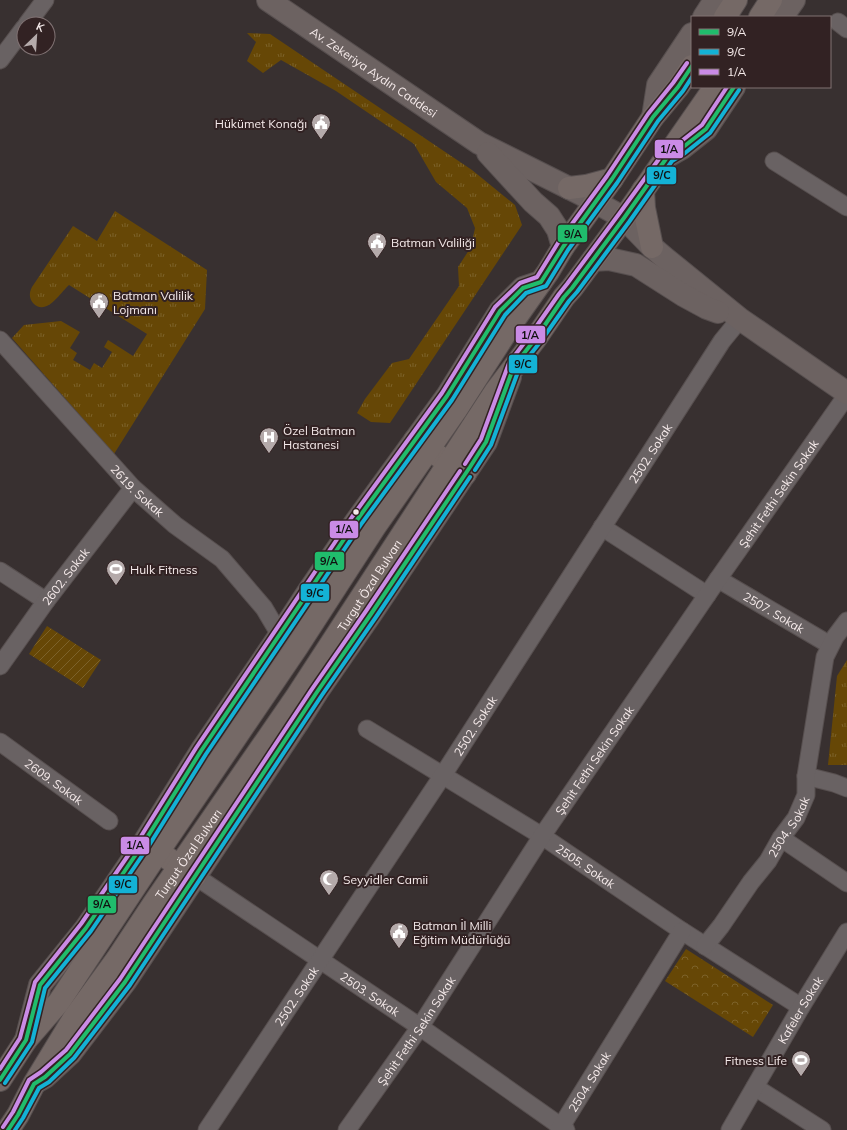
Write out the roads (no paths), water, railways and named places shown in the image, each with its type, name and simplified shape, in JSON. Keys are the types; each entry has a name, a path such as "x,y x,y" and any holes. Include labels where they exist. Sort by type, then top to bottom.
{"main road":[{"path":"726,16 736,0"},
{"path":"761,16 771,0"},
{"path":"541,282 563,247 612,179 653,117 678,87 691,68"},
{"path":"422,444 457,469 495,392 624,218 714,88"},
{"path":"569,188 586,186 612,179"},
{"path":"644,190 644,208 652,247"},
{"name":"Turgut Özal Bulvarı","path":"0,1080 26,1040 59,1002 150,848 293,653 374,528 422,444"},
{"path":"150,848 195,877"},
{"path":"15,1125 34,1084"}],"street":[{"path":"33,16 45,0"},
{"name":"Av. Zekeriya Aydın Caddesi","path":"268,0 479,143"},
{"path":"705,16 715,0"},
{"path":"783,16 794,0"},
{"path":"653,117 658,85 691,36"},
{"path":"0,60 16,39"},
{"path":"668,156 682,148 706,129 733,88"},
{"path":"479,143 569,188 624,218 652,247 740,319 847,394"},
{"path":"479,143 533,202 549,216 558,230 563,247"},
{"path":"774,162 847,207"},
{"path":"593,260 609,259 636,265 683,295 707,308 740,319"},
{"path":"150,848 200,751 357,520 422,444 447,396 500,311 523,288 541,282"},
{"name":"2502. Sokak","path":"207,1130 443,775 722,341 740,319"},
{"name":"2619. Sokak","path":"0,340 133,488 175,525 222,560 264,608 280,635"},
{"name":"Şehit Fethi Sekin Sokak","path":"347,1130 420,1027 542,836 847,394"},
{"path":"34,1084 45,1077 70,1054 125,982 317,692 371,614 457,469"},
{"name":"2602. Sokak","path":"0,666 46,601 133,488"},
{"path":"602,527 707,595"},
{"path":"0,571 46,601"},
{"name":"2507. Sokak","path":"718,579 830,646"},
{"name":"2504. Sokak","path":"705,946 768,861 781,838 796,818 806,795 806,776 825,656 830,646 845,627"},
{"name":"2505. Sokak","path":"367,728 542,836 682,931 801,1007"},
{"name":"2609. Sokak","path":"0,742 109,821"},
{"path":"806,776 847,788"},
{"path":"781,838 847,882"},
{"name":"2503. Sokak","path":"195,877 420,1027 562,1129"},
{"name":"2504. Sokak","path":"562,1129 682,931"},
{"name":"Kafeler Sokak","path":"730,1130 801,1007 847,932"},
{"path":"755,1087 822,1130"}],"place":[{"name":"Hükümet Konağı","path":"321,140"},
{"name":"Batman Valiliği","path":"377,259"},
{"name":"Batman Valilik Lojmanı","path":"99,319"},
{"name":"Özel Batman Hastanesi","path":"269,454"},
{"name":"Hulk Fitness","path":"116,586"},
{"name":"Seyyidler Camii","path":"329,896"},
{"name":"Batman İl Milli Eğitim Müdürlüğü","path":"399,949"},
{"name":"Fitness Life","path":"801,1077"}]}
